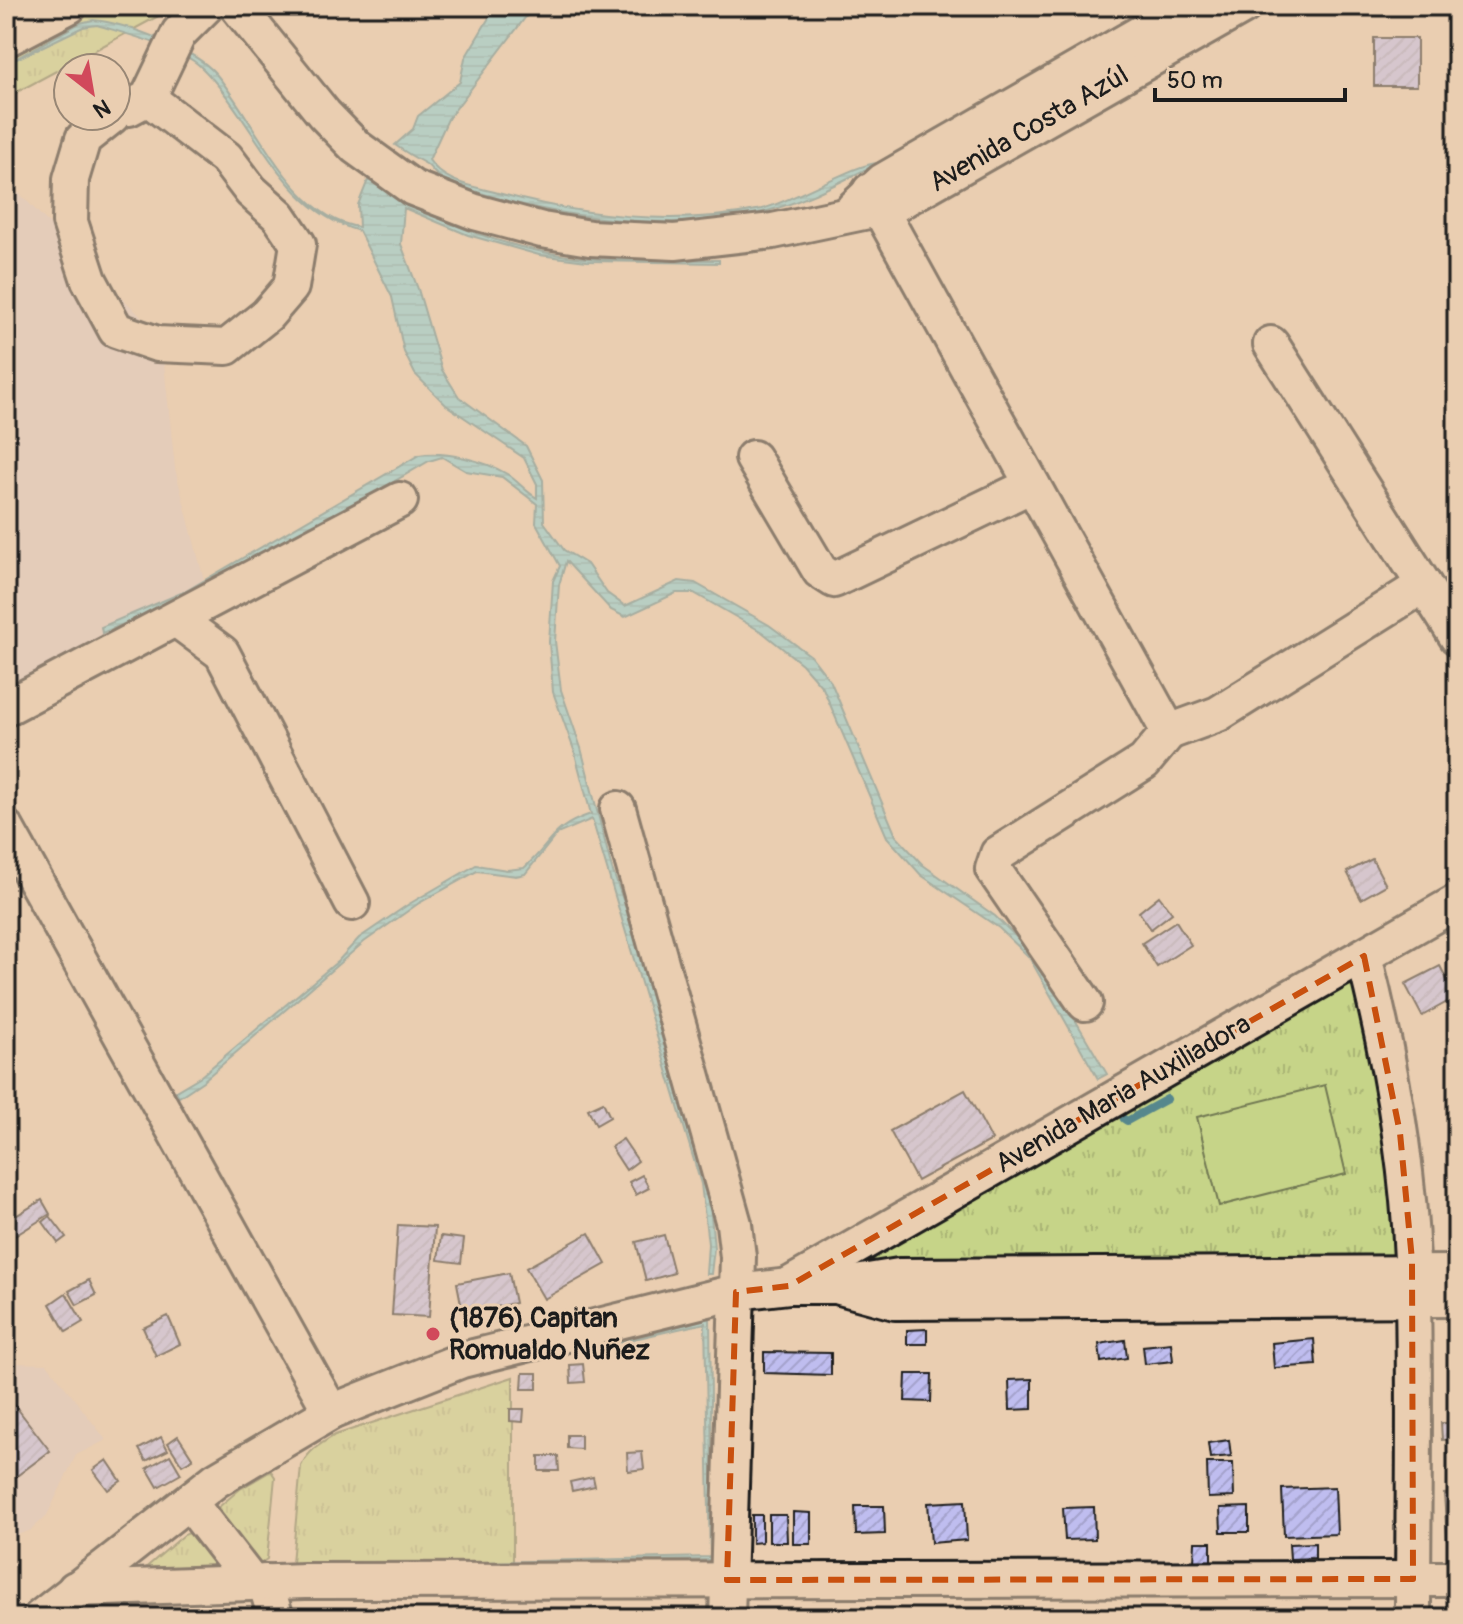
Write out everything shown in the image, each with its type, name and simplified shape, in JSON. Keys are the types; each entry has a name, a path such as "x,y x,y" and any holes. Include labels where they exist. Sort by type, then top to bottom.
{"street":[{"path":"6,39 69,6"},
{"path":"132,106 148,98 179,33 206,6"},
{"name":"Avenida Costa Azúl","path":"237,6 294,80 356,147 413,188 475,212 542,230 633,241 729,238 910,197 1244,6"},
{"name":"Avenida Costa Azúl","path":"867,205 1188,6"},
{"path":"92,132 83,139 71,179 70,222 89,280 116,330 157,344 227,347 267,315 291,287 298,244 279,216 251,191 226,158 148,98"},
{"path":"867,205 1032,485 1169,732"},
{"path":"1271,344 1457,637"},
{"path":"753,458 820,571 834,580 1032,485"},
{"path":"6,708 400,500"},
{"path":"1085,1003 993,869 998,854 1144,762 1169,732 1218,714 1424,585"},
{"path":"176,619 222,653 352,903"},
{"path":"618,809 726,1191 738,1257 727,1618"},
{"path":"6,828 331,1412"},
{"name":"Avenida Maria Auxiliadora","path":"789,1286 1457,902"},
{"path":"1364,956 1386,1044 1398,1119 1412,1286 1413,1618"},
{"path":"1412,1286 1457,1273"},
{"path":"40,1618 216,1480 331,1412 462,1360 736,1292 789,1286 837,1286 899,1276 1412,1286 1457,1299"},
{"path":"189,1502 258,1582 276,1618"},
{"path":"75,1589 258,1582 1457,1579"}],"highlighted area":[{"path":"1364,956 1400,1133 1412,1260 1413,1579 727,1580 736,1292 789,1286"}],"shaded area":[{"path":"6,180 161,337 175,469 207,592 6,696"},
{"path":"6,1363 47,1364 106,1440 76,1455 47,1515 31,1530 6,1539"}],"green space":[{"path":"6,6 177,6 92,52 52,52 52,73 6,98"},
{"path":"1354,983 1387,1140 1397,1257 880,1264 873,1260 877,1252"},
{"path":"1325,1085 1346,1174 1219,1206 1197,1117"},
{"path":"513,1377 513,1567 295,1566 292,1563 301,1466 315,1448 335,1435"},
{"path":"271,1471 275,1477 267,1559 260,1564 214,1511 240,1489"},
{"path":"192,1532 229,1568 142,1571 184,1535"}],"water":[{"path":"496,6 534,6 448,119 429,160 451,179 563,208 629,216 696,217 762,209 857,168 879,163 782,207 730,218 690,221 603,218 559,212 478,192 443,179 426,164 395,145 413,129 418,116 460,82 465,58"},
{"path":"93,20 123,26 159,39 206,65 230,93 295,187 314,206 335,220 359,227 358,205 368,180 445,221 526,248 584,258 719,260 719,263 587,261 539,255 468,235 404,208 401,244 442,370 459,397 526,446 543,480 544,522 564,550 587,564 607,593 625,606 679,581 695,583 769,625 811,656 831,682 896,836 923,865 995,916 1040,960 1107,1074 1098,1079 1029,957 999,928 921,875 887,837 823,688 802,664 762,632 694,593 676,593 625,617 611,610 566,561 559,585 555,641 561,690 581,748 612,869 645,961 673,1074 708,1182 714,1248 711,1274 706,1274 708,1244 701,1184 592,819 557,834 525,874 516,876 477,871 419,903 364,942 203,1081 179,1097 176,1091 201,1076 338,961 359,938 476,865 507,870 524,868 559,831 591,814 574,750 553,692 549,642 553,581 560,566 536,523 537,504 502,477 466,471 442,457 429,461 305,534 170,605 102,633 101,627 186,591 419,455 452,455 487,465 507,474 537,498 537,484 524,458 446,405 415,374 404,352 392,297 359,231 331,220 308,203 288,183 219,87 200,66 166,47 97,25 83,27 6,64 80,23"},
{"path":"710,1318 713,1563 709,1560 300,1566 710,1557 705,1323 603,1346"}],"building":[{"path":"1374,38 1417,38 1417,86 1374,86"},
{"path":"1372,859 1386,885 1361,899 1347,872"},
{"path":"1159,896 1172,913 1151,929 1139,912"},
{"path":"1176,921 1191,945 1157,967 1142,943"},
{"path":"1440,966 1456,997 1422,1016 1405,984"},
{"path":"965,1090 992,1140 917,1181 890,1131"},
{"path":"603,1102 610,1117 596,1125 588,1109"},
{"path":"623,1139 638,1161 626,1170 611,1147"},
{"path":"642,1175 649,1188 636,1195 629,1182"},
{"path":"42,1200 50,1214 13,1237 6,1222"},
{"path":"50,1216 66,1237 58,1243 43,1222"},
{"path":"398,1225 435,1227 429,1317 392,1315"},
{"path":"589,1233 606,1264 544,1299 526,1268"},
{"path":"664,1235 674,1273 646,1281 636,1242"},
{"path":"441,1236 464,1239 461,1263 438,1260"},
{"path":"509,1273 515,1303 463,1314 457,1283"},
{"path":"89,1280 96,1295 77,1305 69,1291"},
{"path":"66,1293 83,1322 66,1332 50,1304"},
{"path":"168,1316 180,1344 156,1356 143,1328"},
{"path":"927,1329 927,1344 907,1344 907,1330"},
{"path":"1314,1339 1316,1365 1274,1368 1272,1343"},
{"path":"1125,1340 1127,1358 1101,1362 1099,1344"},
{"path":"1171,1343 1173,1361 1145,1364 1143,1346"},
{"path":"764,1352 831,1353 831,1375 764,1373"},
{"path":"583,1364 585,1382 571,1383 570,1365"},
{"path":"523,1373 537,1373 537,1389 522,1389"},
{"path":"906,1374 932,1374 931,1402 905,1401"},
{"path":"1032,1379 1032,1409 1010,1410 1009,1380"},
{"path":"7,1395 50,1451 14,1478 6,1468"},
{"path":"510,1409 524,1409 523,1422 510,1421"},
{"path":"1441,1423 1457,1423 1457,1439 1442,1440"},
{"path":"567,1435 581,1435 581,1449 567,1448"},
{"path":"178,1436 193,1459 182,1465 168,1443"},
{"path":"161,1437 168,1450 146,1461 139,1449"},
{"path":"1229,1440 1231,1456 1210,1458 1208,1443"},
{"path":"642,1452 644,1469 628,1471 627,1453"},
{"path":"170,1455 181,1474 158,1487 147,1468"},
{"path":"539,1456 558,1456 559,1471 539,1471"},
{"path":"107,1460 121,1481 108,1490 93,1470"},
{"path":"1207,1463 1233,1463 1234,1497 1208,1498"},
{"path":"593,1477 595,1486 572,1491 570,1482"},
{"path":"1335,1487 1337,1534 1284,1536 1282,1489"},
{"path":"1457,1493 1457,1539 1447,1539 1444,1494"},
{"path":"965,1501 967,1540 931,1543 928,1503"},
{"path":"855,1506 884,1506 885,1534 856,1535"},
{"path":"1094,1507 1095,1539 1065,1540 1063,1508"},
{"path":"1249,1507 1249,1532 1221,1532 1220,1508"},
{"path":"793,1512 811,1513 811,1544 793,1544"},
{"path":"752,1515 762,1515 762,1542 752,1543"},
{"path":"769,1515 786,1515 787,1542 769,1542"},
{"path":"1195,1542 1211,1542 1211,1562 1194,1562"},
{"path":"1315,1543 1315,1558 1290,1559 1289,1544"}],"waterway":[{"path":"1124,1119 1127,1121 1167,1099"}],"place":[{"name":"(1876) Capitan Romualdo Nuñez","path":"433,1334"}]}
